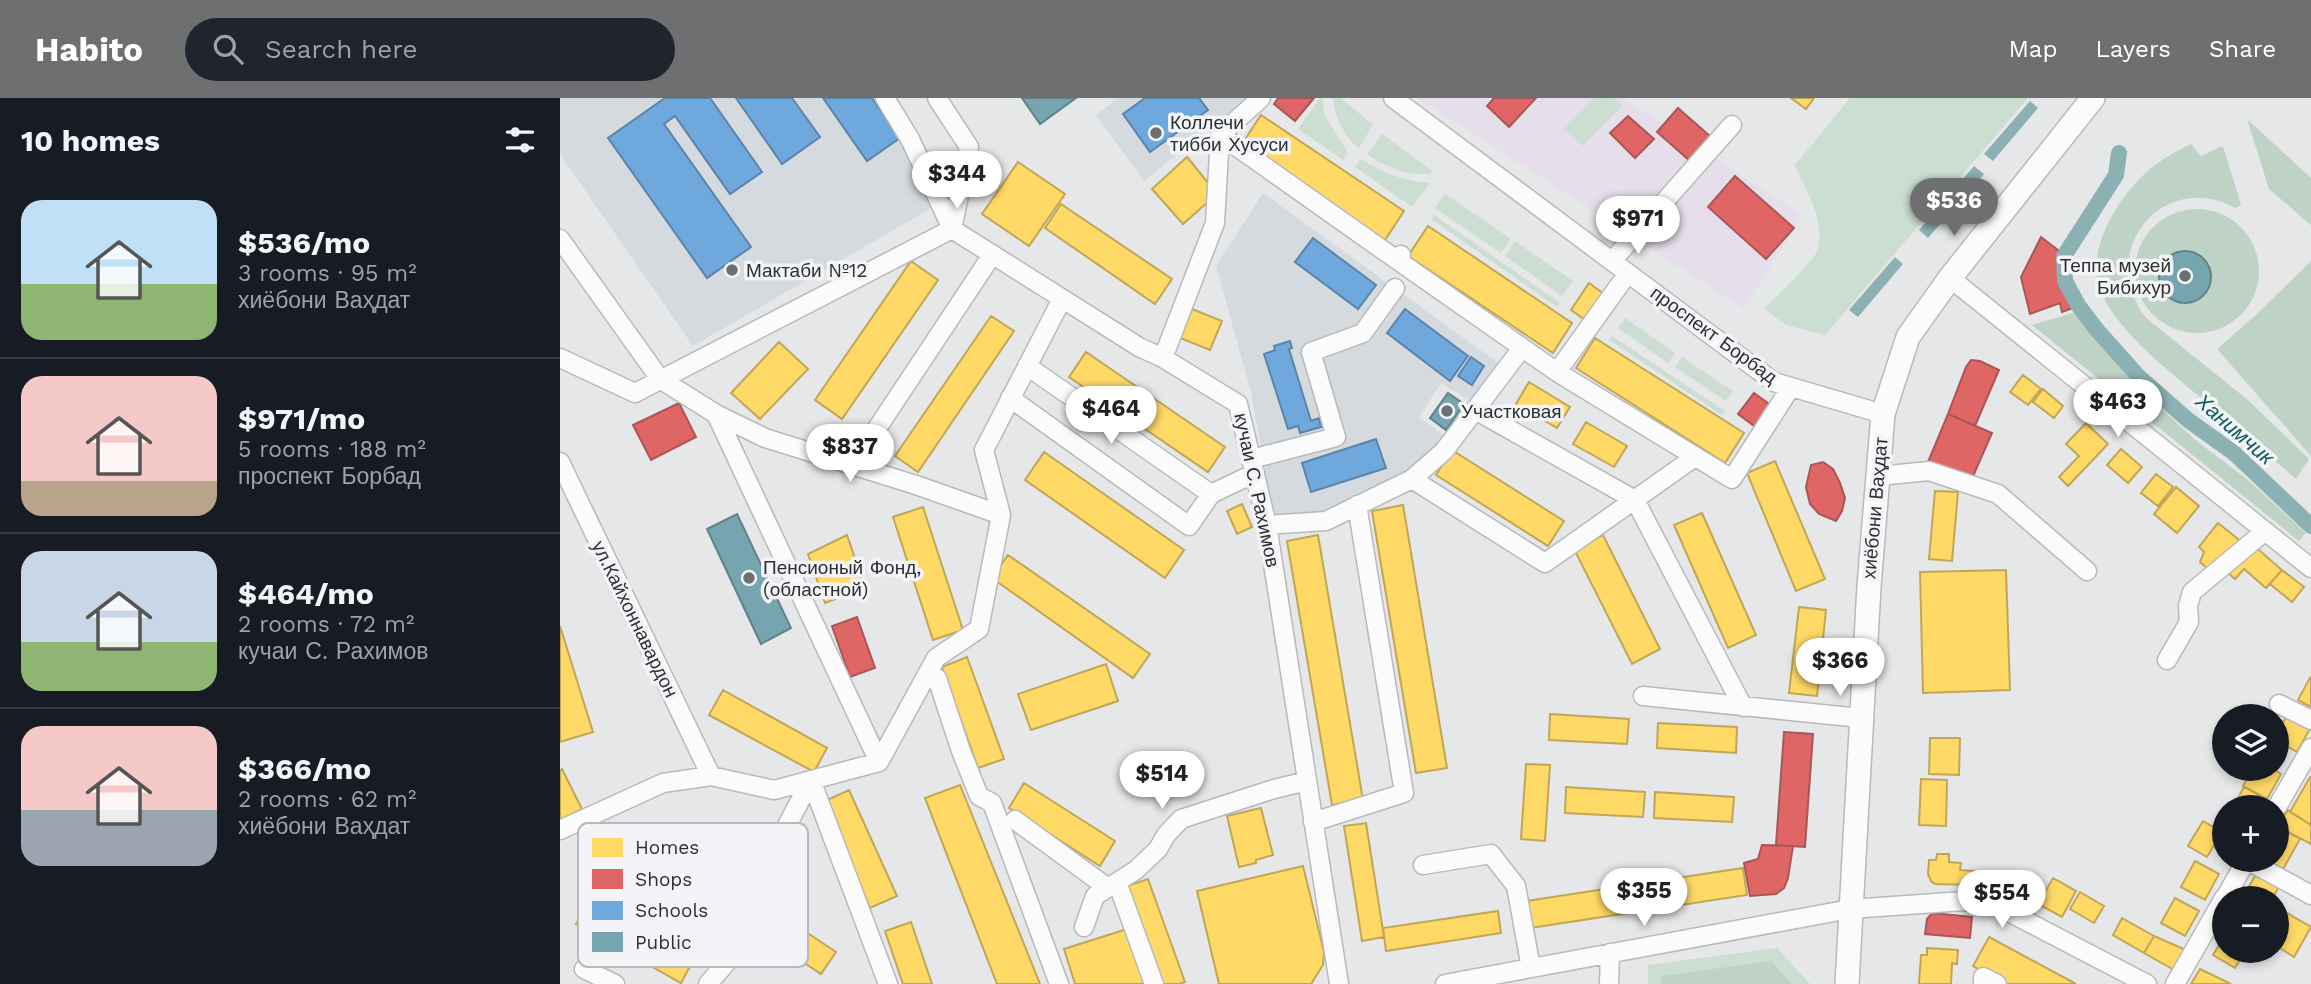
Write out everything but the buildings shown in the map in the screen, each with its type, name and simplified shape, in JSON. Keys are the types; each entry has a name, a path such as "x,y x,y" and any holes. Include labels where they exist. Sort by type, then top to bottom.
{"main road":[{"name":"хиёбони Ваҳдат","path":"1847,984 1861,718 1883,414 1908,337 2086,100"}],"street":[{"path":"885,98 910,139 952,229"},
{"path":"937,98 969,147 952,229"},
{"path":"1163,358 1215,223 1220,135 1261,98"},
{"name":"проспект Борбад","path":"1393,98 1774,382 1883,414"},
{"path":"1612,261 1731,125"},
{"path":"1220,135 1399,258 1557,372 1732,479 1791,387"},
{"path":"560,358 635,393 952,229"},
{"name":"кучаи С. Рахимов","path":"952,229 1139,347 1163,358 1238,404 1267,525 1339,984"},
{"path":"560,239 660,379 716,414 765,438 873,471 1001,515"},
{"path":"873,471 870,439 992,255"},
{"path":"1557,372 1628,273"},
{"path":"1950,278 2311,568"},
{"path":"1263,456 1336,437 1311,352 1363,333 1395,288"},
{"path":"560,830 663,783 711,776 774,790 879,762 936,658 979,629 1001,515 984,450 1062,299"},
{"path":"1267,525 1326,521 1412,479 1444,451 1522,348"},
{"path":"1027,366 1211,494"},
{"path":"1010,398 1189,526 1211,494 1255,473"},
{"path":"1475,410 1634,500 1743,707"},
{"path":"716,414 879,762"},
{"path":"1412,479 1545,563 1695,457"},
{"name":"ул.Кайхоннавардон","path":"560,463 711,776"},
{"path":"1878,476 1929,471 1998,494 2087,571"},
{"path":"1314,822 1404,793 1357,505"},
{"path":"2167,660 2189,622 2188,606 2192,592 2264,532"},
{"path":"937,678 979,796 992,803 1059,984"},
{"path":"1643,696 1861,718"},
{"path":"2289,709 2311,720"},
{"path":"2284,795 2311,748"},
{"path":"788,823 811,780"},
{"path":"811,780 888,984"},
{"path":"1084,927 1094,896 1136,870 1158,849 1166,835 1181,819 1307,781"},
{"path":"1015,820 1113,885 1154,984"},
{"path":"1423,865 1491,854 1516,886 1531,968"},
{"path":"2270,872 2311,895"},
{"path":"1445,984 1850,909 1964,901 1999,907 2147,984"},
{"path":"2175,984 2212,919"},
{"path":"1609,984 1610,953"},
{"path":"708,984 722,967"},
{"path":"584,969 615,984"},
{"path":"1983,984 1983,977 1997,984"}],"shaded area":[{"name":"Мактаби №12","path":"560,98 897,98 954,195 693,346 560,154"},
{"path":"1118,98 1247,98 1144,181 1096,115"},
{"path":"1418,98 1623,98 1802,215 1744,309"},
{"path":"1263,193 1501,365 1474,403 1441,383 1419,417 1445,436 1417,466 1325,515 1274,519 1251,392 1216,266"}],"green space":[{"path":"1320,98 1325,116 1348,153 1343,160 1298,129"},
{"path":"1333,98 1341,98 1373,125 1359,148 1348,138 1341,126"},
{"path":"1594,98 1614,98 1623,106 1583,146 1563,129"},
{"path":"1850,98 2028,98 1825,335 1786,325 1764,309 1816,253 1819,242 1818,219 1795,165"},
{"path":"2247,119 2311,178 2311,225 2269,189"},
{"path":"1382,134 1434,172 1408,173 1381,163 1367,154"},
{"path":"2191,144 2201,156 2223,146 2241,205 2235,208 2209,199 2184,199 2162,208 2145,223 2133,243 2128,267 2132,292 2146,318 2248,400 2309,459 2296,479 2129,334 2106,301 2099,285 2097,257 2101,239 2121,202 2146,172"},
{"path":"1361,159 1394,175 1430,183 1412,207 1355,167"},
{"path":"1445,194 1511,239 1501,253 1435,208"},
{"path":"2197,209 2221,214 2241,227 2254,247 2259,271 2254,295 2241,315 2221,328 2197,333 2173,328 2153,315 2140,295 2135,271 2140,247 2153,227 2173,214"},
{"path":"1434,215 1560,303 1557,307 1431,219"},
{"path":"1515,241 1573,281 1562,296 1505,256"},
{"path":"2311,261 2311,456 2217,349"},
{"path":"2076,312 2127,376 2194,439 2248,480 2306,533 2299,541 2032,325"},
{"path":"1625,318 1675,353 1668,363 1618,328"},
{"path":"1612,336 1725,411 1722,415 1609,340"},
{"path":"1682,357 1733,391 1726,401 1675,367"},
{"path":"1777,948 1810,984 1648,984 1648,965"},
{"path":"1771,961 1792,984 1661,984 1662,976"}],"water":[{"path":"2030,101 2038,108 1993,161 1984,154"},
{"path":"1974,166 1984,174 1928,238 1919,230"},
{"path":"1895,257 1903,264 1858,317 1849,310"}],"waterway":[{"name":"Ханимчик","path":"2119,153 2116,175 2064,256 2065,281 2078,305 2097,330 2139,377 2188,420 2234,453 2311,526"}],"place":[{"name":"Коллечи тибби Хусуси","path":"1156,133"},
{"name":"Мактаби №12","path":"732,270"},
{"name":"Теппа музей Бибихур","path":"2185,276"},
{"name":"Участковая","path":"1447,411"},
{"name":"Пенсионый Фонд, (областной)","path":"749,578"}]}
